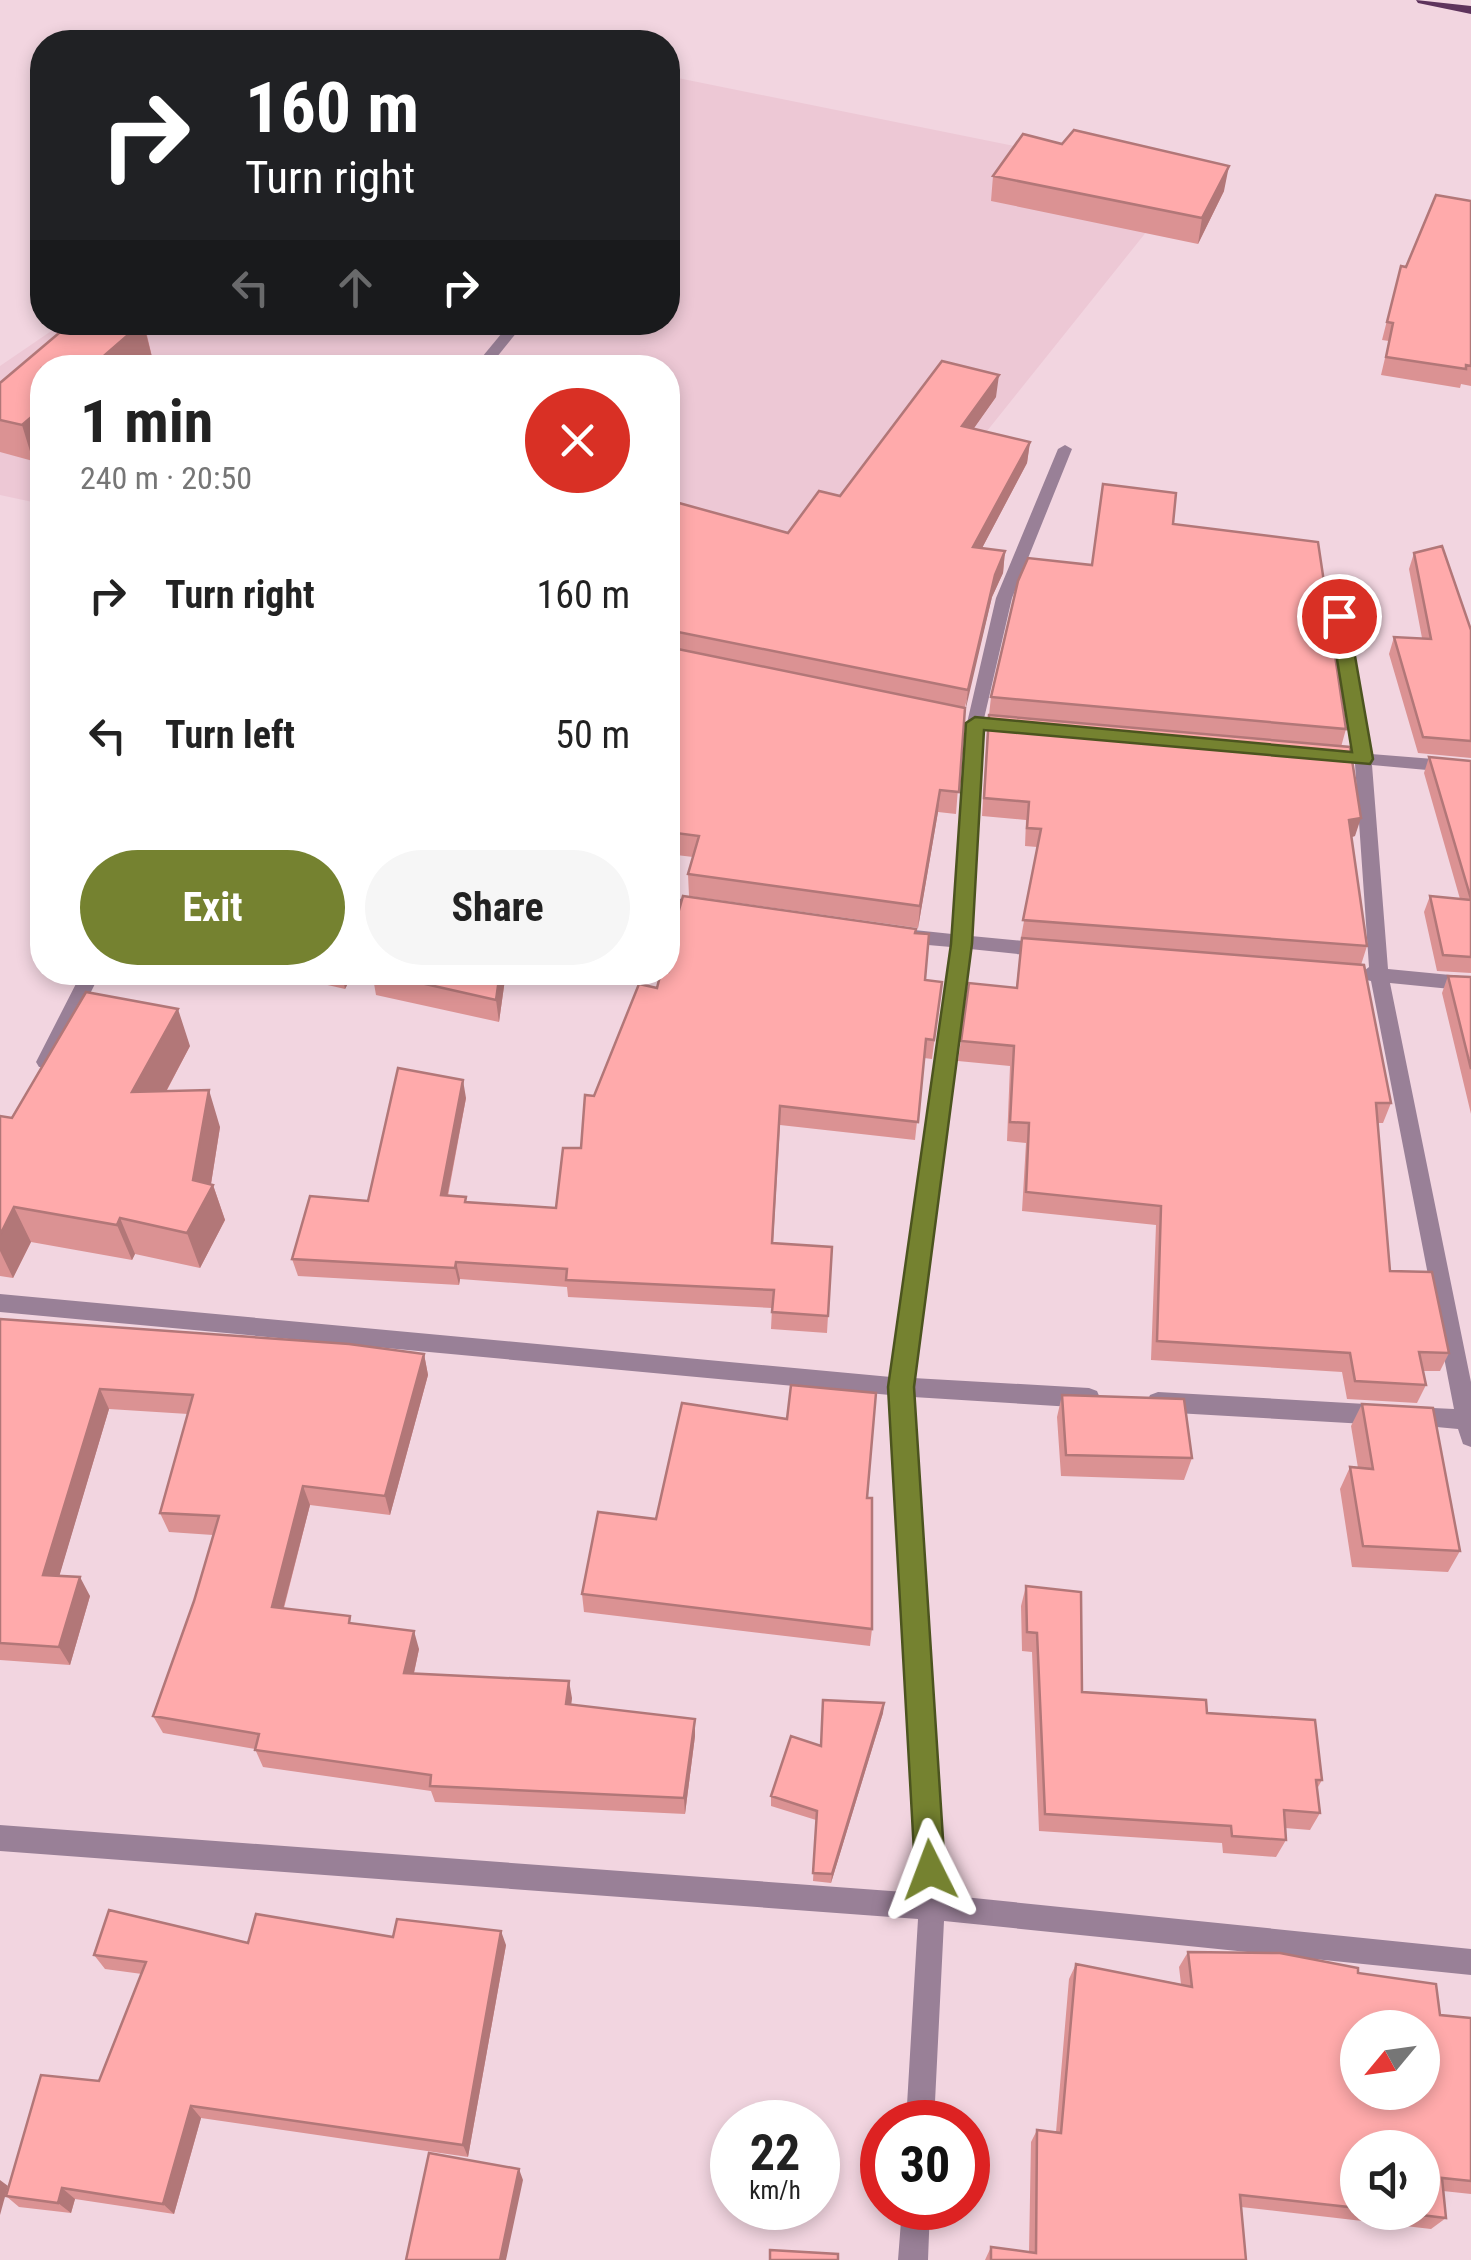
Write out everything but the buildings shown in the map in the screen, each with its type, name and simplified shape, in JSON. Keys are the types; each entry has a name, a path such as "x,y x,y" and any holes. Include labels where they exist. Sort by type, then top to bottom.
{"main road":[{"path":"1423,0 1471,10"}],"street":[{"path":"491,355 508,335"},
{"path":"921,2100 932,1908 901,1387 961,944 975,722 1004,598 1065,449"},
{"path":"0,1303 901,1387 1470,1426 1379,974 1333,581"},
{"path":"1353,758 1471,768"},
{"path":"680,905 726,911"},
{"path":"883,933 961,944 1061,951"},
{"path":"1339,972 1471,984"},
{"path":"40,1074 85,985"},
{"path":"0,1838 932,1908 1471,1962"},
{"path":"913,2260 915,2230"}],"shaded area":[{"path":"680,78 1187,181 836,620 680,593 680,355 30,355 30,501 0,495 0,366 45,335 680,335"}],"route":[{"path":"930,1870 901,1387 961,944 975,723 1363,759 1339,616"}]}
